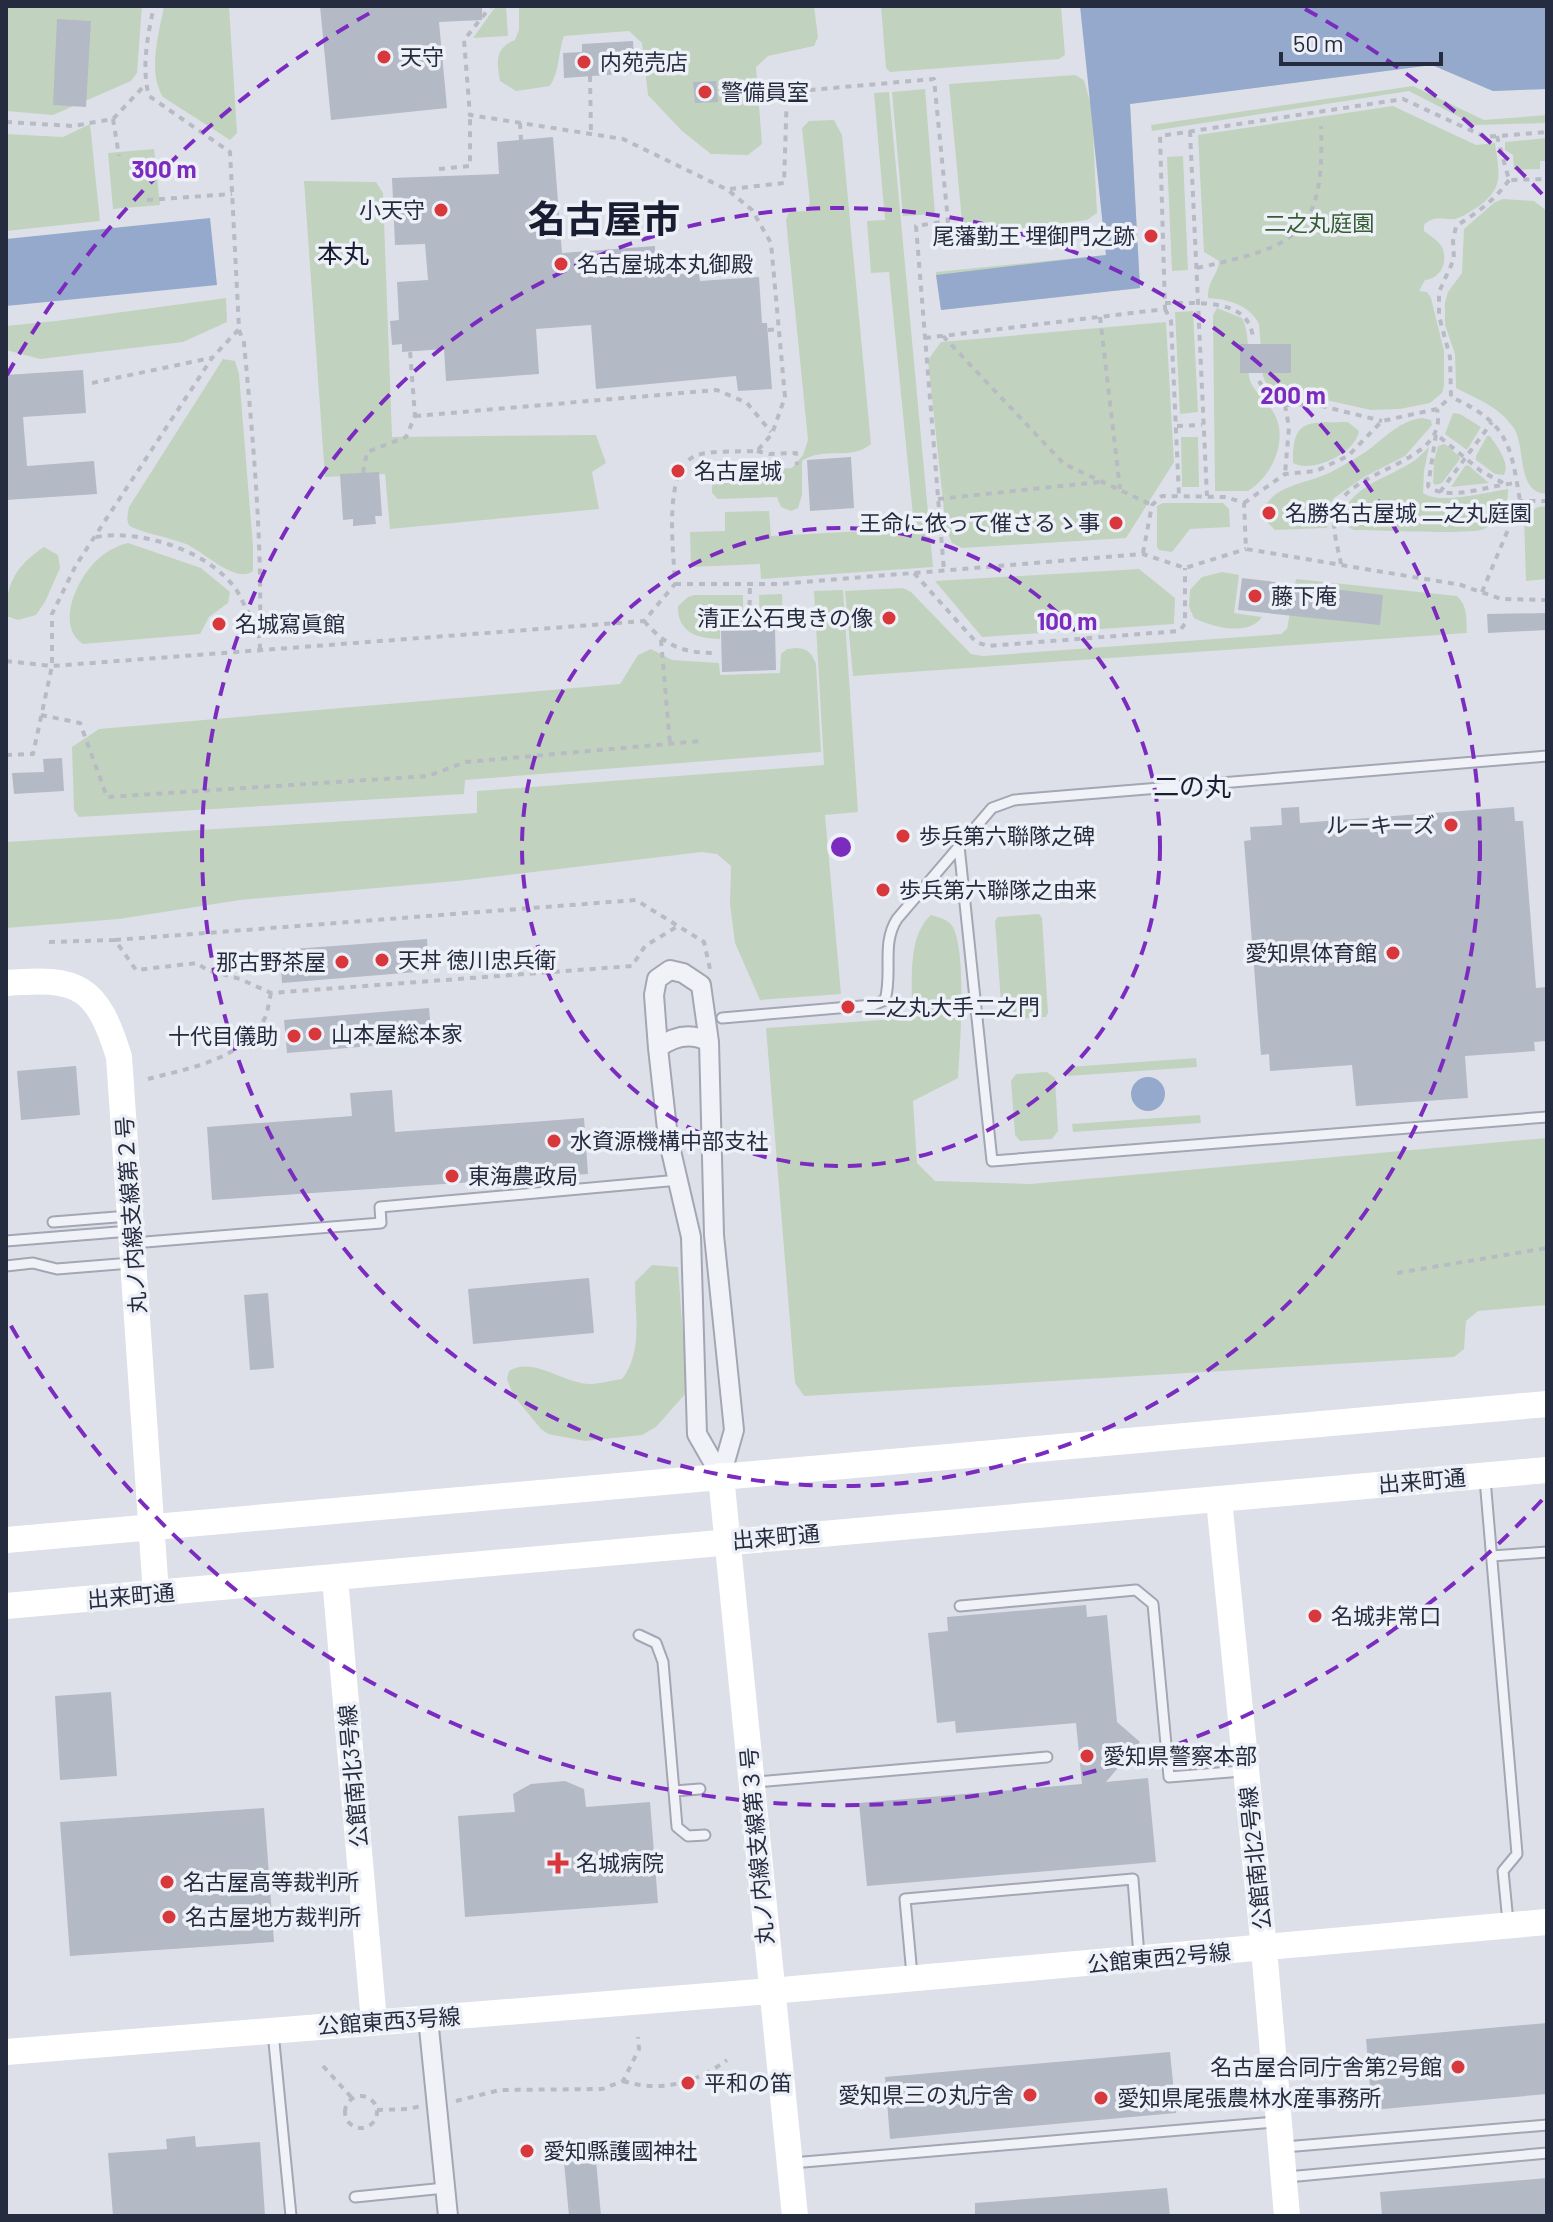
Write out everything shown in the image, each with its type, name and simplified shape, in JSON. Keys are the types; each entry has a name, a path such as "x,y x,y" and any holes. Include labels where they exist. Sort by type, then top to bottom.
{"street":[{"path":"670,970 683,973 701,985 709,1042 714,1235 734,1430 721,1476 697,1434 691,1237 680,1179 668,1138 658,1048 654,995 657,979 670,970"},
{"name":"丸ノ内線支線第２号","path":"6,983 48,979 75,985 95,1004 110,1026 119,1057 156,1594"},
{"path":"658,1048 673,1037 699,1037 709,1042"},
{"path":"6,1540 1547,1404"},
{"name":"出来町通","path":"6,1606 1547,1470"},
{"name":"丸ノ内線支線第３号","path":"721,1476 795,2216"},
{"name":"公館南北2号線","path":"1219,1500 1287,2216"},
{"name":"公館南北3号線","path":"335,1578 374,2022"},
{"name":"公館東西2号線","path":"771,1991 1547,1922"},
{"name":"公館東西3号線","path":"6,2052 771,1991"},
{"path":"428,2018 448,2216"}],"lane":[{"path":"722,1018 873,1005 885,1000 889,986 888,934 897,919 992,808 1014,800 1547,756"},
{"path":"959,846 992,1161 1547,1117"},
{"path":"6,1241 132,1238 381,1223 380,1207 680,1179"},
{"path":"53,1222 132,1238"},
{"path":"6,1266 33,1263 57,1269 132,1238"},
{"path":"1485,1475 1517,1854 1503,1871 1508,1926"},
{"path":"1492,1556 1547,1552"},
{"path":"960,1606 1136,1590 1153,1604 1169,1777 1246,1770"},
{"path":"639,1635 656,1643 663,1662 677,1827 688,1836 705,1835"},
{"path":"751,1783 1047,1757"},
{"path":"674,1791 700,1789"},
{"path":"912,1979 905,1899 1133,1879 1139,1959"},
{"path":"273,2030 291,2216"},
{"path":"789,2163 1280,2134 1547,2125"},
{"path":"1284,2177 1547,2153"},
{"path":"355,2197 445,2188"}],"path":[{"path":"154,6 148,37 146,84 149,96 230,152 239,329 244,343 258,485 262,573 260,650"},
{"path":"439,169 470,166 470,115 464,40 491,6"},
{"path":"590,76 591,134"},
{"path":"728,190 784,183 787,92 934,79 948,221 916,226 944,571"},
{"path":"6,122 73,126 113,119 146,84"},
{"path":"1179,496 1171,321 1165,306 1160,136 1403,99 1485,137 1547,132"},
{"path":"470,115 623,139 728,190 752,210 771,243 785,397 772,434 757,451"},
{"path":"113,119 119,156"},
{"path":"520,123 521,140"},
{"path":"1197,268 1252,256 1281,244 1308,220 1318,197 1322,170 1321,126"},
{"path":"1190,131 1207,497"},
{"path":"1497,136 1509,180"},
{"path":"1509,180 1547,179"},
{"path":"1451,397 1450,357 1439,316 1439,292 1454,259 1456,226 1480,211 1509,180"},
{"path":"147,200 232,194"},
{"path":"925,338 1198,304 1228,306 1242,313 1249,321 1253,340"},
{"path":"1100,317 1120,490"},
{"path":"6,755 33,754 52,666 52,614 76,565 212,358 239,329"},
{"path":"768,330 779,329"},
{"path":"943,336 1064,464 1152,505"},
{"path":"363,473 367,452 406,437 415,416 410,351"},
{"path":"92,383 212,358"},
{"path":"1259,381 1265,391 1285,405 1314,404 1382,421 1437,409 1451,397"},
{"path":"415,416 717,390 747,403 772,434"},
{"path":"1451,397 1492,422 1508,441 1520,501 1482,593"},
{"path":"1285,405 1289,427 1285,474"},
{"path":"1437,409 1440,421 1428,486 1440,492 1517,483"},
{"path":"1244,503 1285,474 1316,471 1348,456 1382,421"},
{"path":"1440,492 1492,422"},
{"path":"1177,426 1204,424"},
{"path":"1436,434 1481,471 1503,483"},
{"path":"1341,564 1335,512 1343,499 1357,486 1414,454 1436,434"},
{"path":"6,661 52,666 644,621 675,584 673,488 682,465 697,455 757,451 796,453 797,465"},
{"path":"938,499 1103,482"},
{"path":"1143,554 1152,505 1162,496 1226,497 1244,503"},
{"path":"1520,501 1547,501"},
{"path":"1244,503 1246,549"},
{"path":"96,537 134,535 183,550 235,588 260,634"},
{"path":"675,584 750,584 1143,554 1185,568 1246,549 1461,585 1501,599 1547,600"},
{"path":"914,573 976,642 988,646 1179,631 1185,624 1185,568"},
{"path":"749,630 750,584"},
{"path":"644,621 661,640 682,650 715,653"},
{"path":"661,640 670,744"},
{"path":"41,715 80,723 107,797 428,776 466,762 701,741"},
{"path":"49,942 115,940 636,900 704,942 711,972"},
{"path":"115,940 136,970 197,963 207,970 240,979 271,993 632,966 645,946 678,926"},
{"path":"148,1079 213,1061 245,1043 265,1018 271,993"},
{"path":"1397,1273 1547,1248"},
{"path":"623,2081 639,2049 638,2037"},
{"path":"377,2110 437,2105 500,2090 602,2089 623,2081 636,2085 683,2084 703,2077 727,2060"},
{"path":"323,2066 352,2098"},
{"path":"368,2097 377,2110 371,2125 356,2128 345,2117 345,2106 352,2098 368,2097"}],"green space":[{"path":"6,6 142,6 137,73 131,81 53,115 6,111"},
{"path":"164,6 229,6 237,133 230,140 163,97 158,87 155,64"},
{"path":"496,6 506,6 508,36 473,38"},
{"path":"519,6 814,6 818,37 814,46 768,56 756,67 762,144 748,155 711,154 682,131 648,95 642,43 629,31 564,36 556,74 550,86 516,91 500,81 498,56 503,47 515,40 519,30"},
{"path":"881,6 1061,6 1065,55 1059,59 890,72 886,68"},
{"path":"1437,39 1547,89 1493,91 1432,65 1130,104 1140,288 941,310 936,272 1106,255 1093,135 1097,213 1087,220 969,235 963,232 949,84 1075,75 1084,80 1090,102"},
{"path":"1413,86 1484,120 1547,115 1547,123 1475,125 1409,91 1152,131 1151,125"},
{"path":"925,89 935,214 903,216 892,92"},
{"path":"889,92 933,567 761,579 760,564 691,567 690,532 725,531 725,512 769,511 771,536 883,530 882,518 913,516 889,272 871,273 867,221 885,220 874,93"},
{"name":"二之丸庭園","path":"1393,106 1476,145 1495,143 1498,179 1487,200 1458,218 1435,219 1424,225 1424,231 1440,244 1444,255 1440,272 1425,280 1419,291 1427,292 1431,298 1444,351 1442,393 1430,403 1400,409 1371,410 1272,388 1263,376 1259,324 1255,317 1237,304 1208,298 1219,261 1204,252 1198,135"},
{"path":"834,120 842,135 871,444 855,452 819,454 802,461 802,495 798,508 791,511 781,507 777,497 718,499 712,493 712,478 724,473 792,468 803,455 808,440 786,220 789,212 806,211 810,203 802,128 809,121"},
{"path":"90,124 100,221 6,231 6,134 63,137"},
{"path":"1547,138 1547,161 1540,161 1540,169 1514,170 1513,155 1505,150 1505,142"},
{"path":"154,149 160,205 113,209 108,153"},
{"path":"1183,156 1188,270 1172,271 1167,157"},
{"path":"304,181 376,182 383,193 392,437 596,435 606,463 592,472 599,509 390,529 385,474 325,477"},
{"path":"1503,199 1534,201 1547,211 1547,494 1537,492 1530,486 1517,435 1507,420 1487,404 1456,388 1455,354 1445,325 1448,292 1462,273 1464,229 1495,202"},
{"path":"226,298 227,322 183,342 40,359 6,350 6,326"},
{"path":"1217,308 1242,318 1247,333 1250,380 1272,410 1280,431 1272,465 1248,491 1215,491 1213,315"},
{"path":"1193,311 1198,412 1180,414 1175,312"},
{"path":"1166,322 1174,462 1126,538 962,548 952,543 946,529 928,360 941,342"},
{"path":"223,359 235,361 239,374 253,547 253,571 246,574 229,571 195,549 132,527 128,521 129,507"},
{"path":"1453,413 1481,427 1467,450 1445,434"},
{"path":"1422,418 1431,420 1432,425 1405,456 1364,477 1334,498 1329,505 1327,528 1275,530 1266,521 1265,506 1278,493 1331,472 1364,453 1398,427"},
{"path":"1348,422 1359,431 1342,454 1311,466 1293,463 1293,448 1300,430 1313,423"},
{"path":"1487,436 1502,455 1504,475 1495,474 1476,460"},
{"path":"1181,437 1198,437 1199,487 1182,487"},
{"path":"1445,444 1460,459 1442,483 1436,485 1433,483 1434,461 1438,446"},
{"path":"1429,447 1423,493 1452,498 1508,489 1505,508 1495,522 1484,529 1462,532 1354,530 1348,527 1343,514 1356,495 1415,460"},
{"path":"1468,465 1489,483 1451,487 1465,466"},
{"path":"1163,503 1223,503 1229,509 1230,527 1190,529 1172,552 1159,550 1157,506"},
{"path":"1547,506 1547,579 1526,581 1524,516 1538,507"},
{"path":"128,543 201,568 230,592 228,603 209,617 200,634 83,644 71,626 70,615 76,590 99,558"},
{"path":"44,547 58,555 60,568 45,602 36,615 18,620 6,616 8,593 15,576"},
{"path":"1139,569 1175,598 1174,624 982,637 935,581"},
{"path":"1222,572 1239,575 1234,613 1262,617 1256,623 1248,627 1230,628 1194,618 1189,607 1190,590 1202,577"},
{"path":"1296,579 1457,596 1465,608 1467,633 853,676 845,591 903,588 911,592 971,654 983,656 1281,634 1287,629"},
{"path":"843,590 858,812 825,815 841,994 760,1000 735,943 730,904 731,866 717,854 702,852 457,881 240,900 119,919 6,928 6,842 477,813 477,791 824,765 814,591"},
{"path":"782,594 783,622 760,623 759,595"},
{"path":"694,595 743,595 743,627 720,628 720,639 704,638 690,632 681,622 678,606"},
{"path":"797,648 810,653 816,664 821,752 465,780 464,794 79,817 74,810 72,747 99,729 620,684 638,655 651,649 672,660 719,663 720,675 780,673 781,654 787,649"},
{"path":"1039,914 1042,918 1048,1013 1046,1017 1005,1019 1002,1016 995,921 998,917"},
{"path":"931,915 946,920 953,927 961,979 958,1078 913,1101 917,1163 935,1181 1030,1184 1547,1138 1547,1305 1478,1311 1466,1321 1464,1349 1454,1357 804,1396 795,1383 766,1028 911,1018 914,949 923,925"},
{"path":"1196,1058 1197,1067 1068,1076 1068,1067"},
{"path":"1047,1072 1055,1078 1058,1131 1052,1139 1020,1141 1015,1135 1011,1081 1016,1074"},
{"path":"1200,1115 1201,1123 1073,1132 1072,1124"},
{"path":"652,1265 678,1267 687,1392 656,1427 642,1435 585,1441 548,1434 513,1395 507,1379 509,1371 528,1367 590,1384 622,1379 629,1368 635,1345 635,1282"}],"water":[{"path":"1080,6 1547,6 1547,89 1493,91 1432,65 1130,104 1140,288 941,310 936,275 1106,255"},
{"path":"210,218 217,285 6,306 6,239"},
{"path":"1148,1077 1160,1082 1165,1094 1160,1106 1148,1111 1136,1106 1131,1094 1136,1082"}],"building":[{"name":"天守","path":"320,6 482,6 482,20 439,22 447,108 331,120"},
{"path":"57,19 91,21 86,107 53,105"},
{"path":"633,41 635,73 564,78 563,53 582,52 582,44"},
{"name":"警備員室","path":"716,81 718,102 695,103 693,82"},
{"name":"名古屋城本丸御殿","path":"553,137 562,253 655,246 655,251 660,251 662,274 699,274 700,281 759,277 762,323 767,323 772,389 738,391 736,376 596,389 591,325 536,329 539,374 446,381 444,349 402,352 402,344 392,345 390,321 399,320 397,282 428,280 425,244 395,245 392,178 499,174 497,142"},
{"path":"1240,344 1291,344 1291,373 1240,373"},
{"path":"83,370 86,413 23,417 27,466 94,461 97,494 6,500 6,375"},
{"path":"851,457 854,508 810,511 807,460"},
{"path":"379,472 382,516 375,516 376,524 353,526 353,519 343,520 340,474"},
{"path":"1242,578 1383,595 1380,625 1238,610"},
{"path":"1547,613 1547,630 1488,633 1487,614"},
{"path":"775,629 776,670 722,672 721,631"},
{"path":"62,758 64,791 14,794 12,773 44,772 43,759"},
{"name":"愛知県体育館","path":"1299,807 1300,823 1514,807 1515,821 1523,821 1536,988 1547,987 1547,1041 1534,1042 1535,1051 1465,1056 1468,1098 1356,1106 1352,1065 1270,1071 1269,1054 1261,1055 1244,841 1251,840 1250,827 1282,825 1281,808"},
{"path":"427,939 429,971 282,983 280,950"},
{"path":"429,1008 432,1041 287,1053 284,1020"},
{"path":"76,1066 80,1115 21,1120 17,1071"},
{"path":"392,1090 395,1132 584,1118 588,1174 212,1200 207,1127 352,1116 350,1093"},
{"path":"589,1278 594,1333 473,1344 468,1289"},
{"path":"268,1293 274,1368 250,1370 244,1295"},
{"name":"愛知県警察本部","path":"1086,1605 1087,1617 1107,1615 1117,1722 1140,1742 1106,1782 1148,1778 1156,1862 867,1886 859,1803 1082,1784 1076,1723 956,1733 955,1721 937,1723 928,1633 948,1631 947,1617"},
{"path":"111,1692 117,1776 60,1780 55,1696"},
{"name":"名城病院","path":"565,1781 584,1789 586,1807 650,1802 658,1903 465,1917 458,1816 515,1812 513,1794 531,1784"},
{"name":"名古屋高等裁判所","path":"264,1808 274,1942 70,1956 60,1822"},
{"name":"名古屋合同庁舎第2号館","path":"1547,2023 1547,2094 1372,2110 1366,2039"},
{"name":"愛知県三の丸庁舎","path":"1170,2052 1176,2113 890,2139 885,2077"},
{"path":"195,2136 196,2147 260,2142 265,2216 113,2216 108,2153 167,2149 166,2139"},
{"path":"596,2160 601,2216 569,2216 564,2162"},
{"path":"1547,2178 1547,2216 1382,2216 1380,2192"},
{"path":"1167,2188 1170,2216 975,2216 975,2203"}],"place":[{"name":"天守","path":"384,57"},
{"name":"内苑売店","path":"584,62"},
{"name":"警備員室","path":"705,92"},
{"name":"小天守","path":"441,210"},
{"name":"尾藩勤王 埋御門之跡","path":"1151,236"},
{"name":"名古屋城本丸御殿","path":"561,264"},
{"name":"名古屋城","path":"678,471"},
{"name":"名勝名古屋城 二之丸庭園","path":"1269,513"},
{"name":"王命に依って催さるゝ事","path":"1116,523"},
{"name":"藤下庵","path":"1255,596"},
{"name":"清正公石曳きの像","path":"889,618"},
{"name":"名城寫眞館","path":"219,624"},
{"name":"ルーキーズ","path":"1451,825"},
{"name":"歩兵第六聯隊之碑","path":"903,836"},
{"name":"歩兵第六聯隊之由来","path":"883,890"},
{"name":"愛知県体育館","path":"1393,953"},
{"name":"天丼 徳川忠兵衛","path":"382,960"},
{"name":"那古野茶屋","path":"342,962"},
{"name":"二之丸大手二之門","path":"848,1007"},
{"name":"山本屋総本家","path":"315,1034"},
{"name":"十代目儀助","path":"294,1036"},
{"name":"水資源機構中部支社","path":"554,1141"},
{"name":"東海農政局","path":"452,1176"},
{"name":"名城非常口","path":"1315,1616"},
{"name":"愛知県警察本部","path":"1087,1756"},
{"name":"名城病院","path":"558,1863"},
{"name":"名古屋高等裁判所","path":"167,1882"},
{"name":"名古屋地方裁判所","path":"169,1917"},
{"name":"名古屋合同庁舎第2号館","path":"1458,2067"},
{"name":"平和の笛","path":"688,2083"},
{"name":"愛知県三の丸庁舎","path":"1030,2095"},
{"name":"愛知県尾張農林水産事務所","path":"1101,2098"},
{"name":"愛知縣護國神社","path":"527,2151"}],"district":[{"name":"名古屋市","path":"604,220"},
{"name":"本丸","path":"343,254"},
{"name":"二の丸","path":"1192,787"}]}
